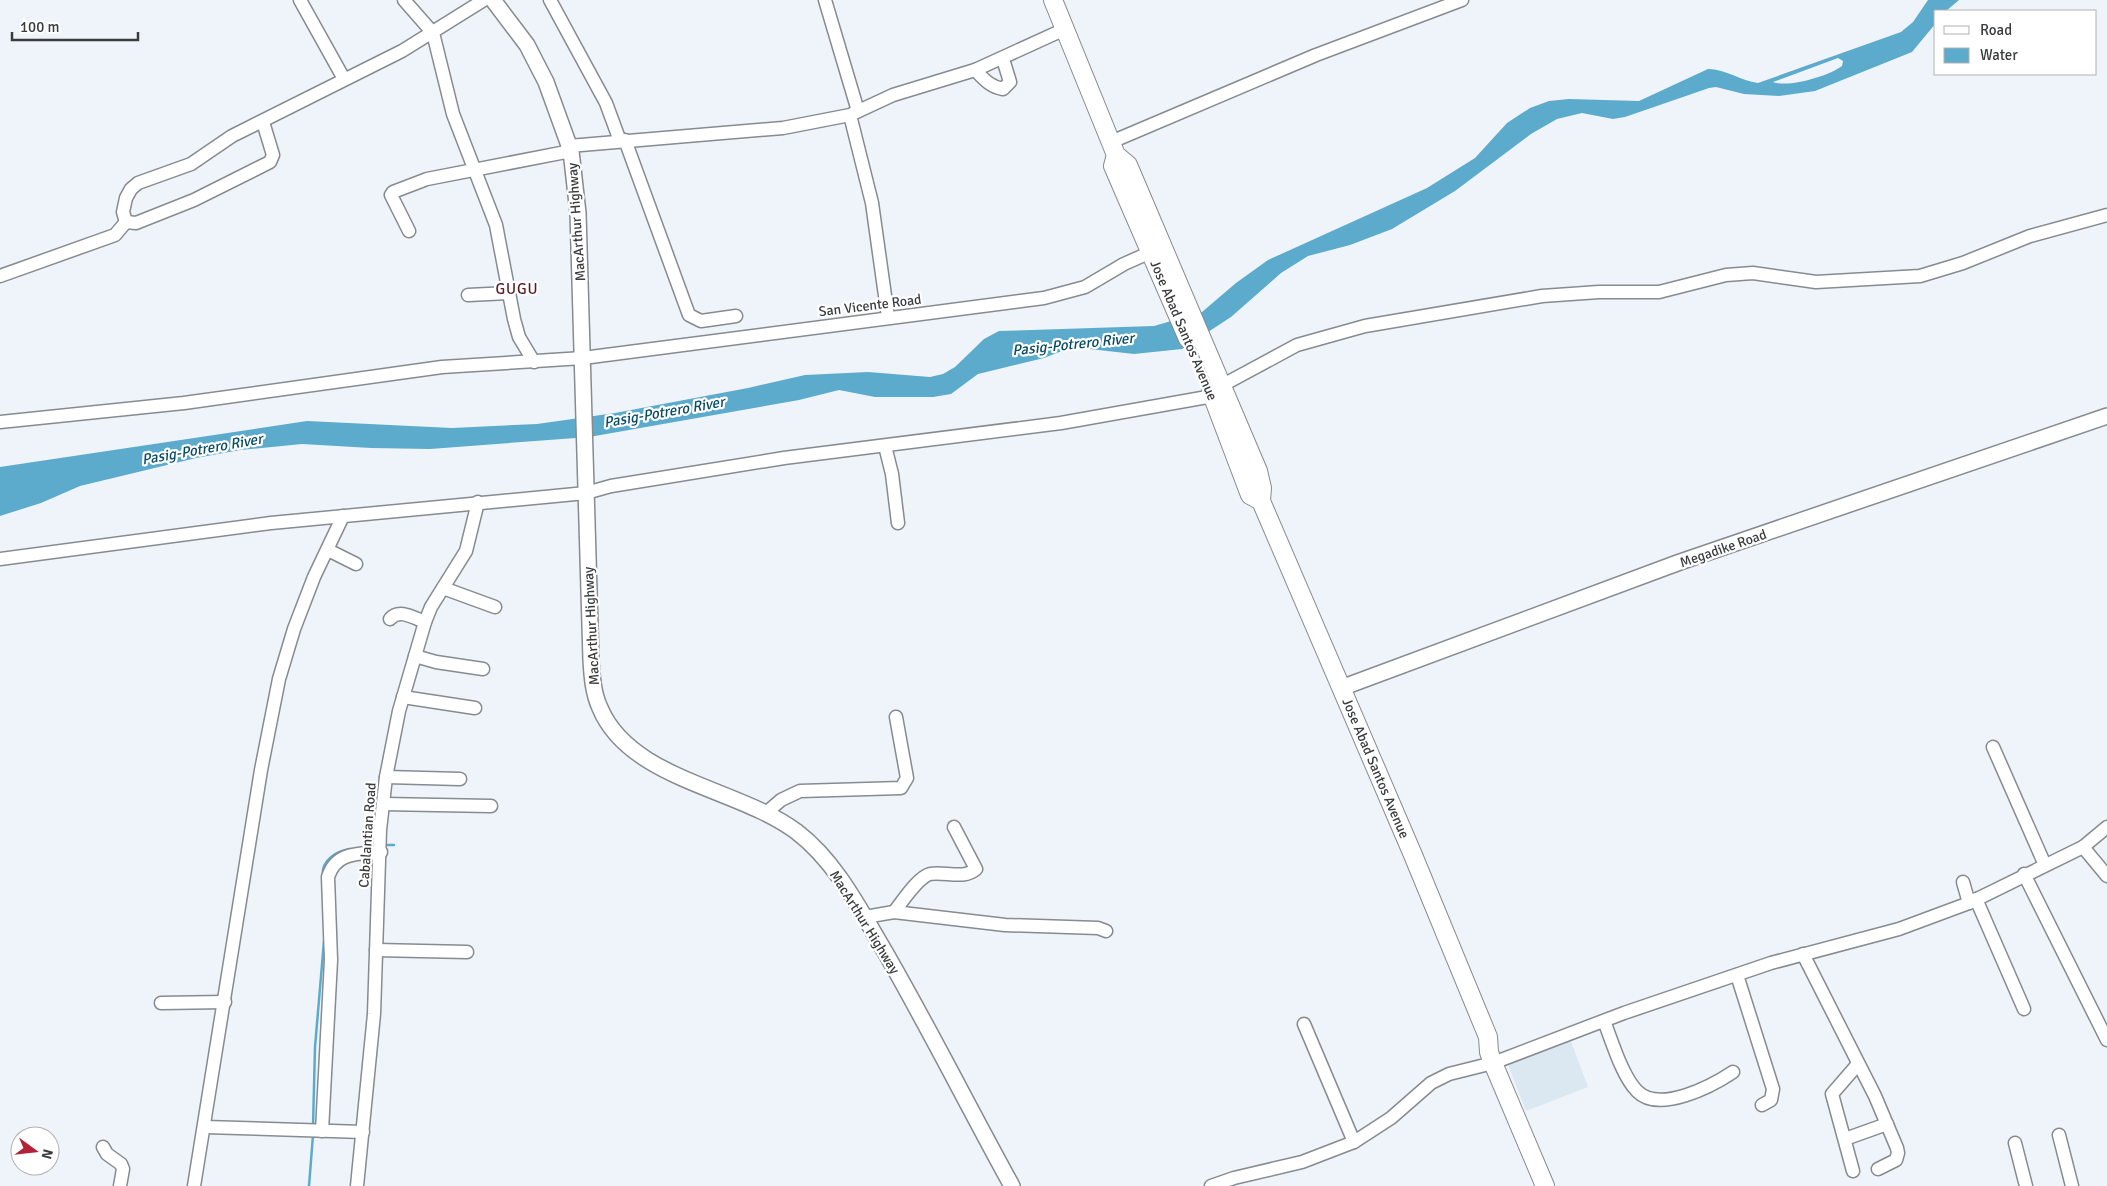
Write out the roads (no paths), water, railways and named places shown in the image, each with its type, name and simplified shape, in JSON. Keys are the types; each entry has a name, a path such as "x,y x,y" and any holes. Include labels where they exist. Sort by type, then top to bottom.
{"highway":[{"name":"Jose Abad Santos Avenue","path":"1053,0 1114,148 1112,166 1157,255 1215,387 1258,471 1262,488 1261,501 1498,1061 1555,1186"},
{"name":"Jose Abad Santos Avenue","path":"1498,1061 1545,1186"}],"main road":[{"name":"MacArthur Highway","path":"493,0 533,55 546,82 570,148 578,213 590,660 600,708 609,725 624,743 649,762 766,813 797,832 816,849 836,872 865,917 907,990 1012,1186"},
{"name":"Megadike Road","path":"1341,688 1680,562 2107,416"}],"street":[{"path":"300,0 344,79"},
{"path":"404,0 433,33 453,114 496,225 509,293 520,337 534,362"},
{"path":"126,222 123,212 126,198 131,189 138,183 191,164 209,154 224,141 402,51 484,0"},
{"path":"550,0 606,103 689,315 701,321 736,316"},
{"path":"824,0 854,113 872,203 888,317"},
{"path":"1114,148 1316,56 1462,0"},
{"path":"410,231 391,195 393,192 427,178 570,148 622,141 708,136 783,128 854,113 893,95 976,70 1065,29"},
{"path":"976,70 986,82 996,88 1003,89 1010,82 1003,58"},
{"path":"126,222 136,223 194,200 270,162 273,155 263,122"},
{"path":"0,559 271,523 586,490 714,469 1061,423 1215,387 1298,345 1365,326 1542,296 1599,292 1659,292 1735,275 1753,273 1816,282 1920,276 1963,263 2039,234 2107,215"},
{"path":"0,276 115,235 126,222"},
{"name":"San Vicente Road","path":"0,422 184,403 442,367 583,360 888,317 1044,298 1085,287 1124,264 1157,255"},
{"path":"468,295 509,293"},
{"path":"886,446 892,474 898,523"},
{"name":"Cabalantian Road","path":"357,1186 374,1014 383,804 386,777 403,696 425,622 442,588 466,551 478,502"},
{"path":"194,1186 261,770 279,679 294,629 343,516"},
{"path":"328,550 356,564"},
{"path":"442,588 495,607"},
{"path":"390,619 393,615 401,613 425,622"},
{"path":"415,656 436,662 483,669"},
{"path":"403,696 475,708"},
{"path":"766,813 780,800 800,791 901,788 907,778 896,717"},
{"path":"1993,747 2044,865"},
{"path":"386,777 460,779"},
{"path":"383,804 491,806"},
{"path":"894,912 914,886 926,876 964,874 976,869 954,827"},
{"path":"1211,1186 1234,1178 1302,1162 1354,1142 1391,1118 1431,1083 1449,1074 1498,1061 1604,1021 1737,975 1803,954 1899,930 1972,901 2024,874 2083,847 2107,827"},
{"path":"2083,847 2105,872"},
{"path":"320,1131 331,951 328,877 332,866 341,859 381,852"},
{"path":"2024,874 2107,1040"},
{"path":"1963,882 2024,1009"},
{"path":"865,917 894,912 1005,925 1098,928 1106,931"},
{"path":"376,950 467,952"},
{"path":"1803,954 1887,1124 1898,1156 1896,1160 1878,1168"},
{"path":"1737,975 1773,1088 1770,1100 1762,1105"},
{"path":"161,1003 225,1002"},
{"path":"1604,1021 1628,1078 1635,1089 1645,1096 1664,1100 1714,1084 1733,1072"},
{"path":"1304,1024 1354,1142"},
{"path":"1853,1171 1832,1094 1858,1064"},
{"path":"1844,1140 1887,1124"},
{"path":"205,1127 363,1132"},
{"path":"2059,1136 2072,1186"},
{"path":"2015,1143 2026,1186"},
{"path":"102,1147 107,1154 121,1164 120,1186"}],"water":[{"name":"Pasig-Potrero River","path":"1928,0 1959,0 1947,10 1934,10 1934,25 1912,52 1815,91 1779,96 1744,94 1716,87 1625,117 1613,119 1582,113 1557,119 1531,134 1455,191 1392,229 1350,245 1308,256 1281,273 1231,317 1182,349 1134,354 1072,347 1044,358 978,374 951,394 933,397 875,397 839,390 799,400 589,437 430,449 302,444 240,450 196,458 80,486 41,503 0,516 0,467 307,421 452,428 537,424 615,413 748,388 805,375 868,372 930,377 943,374 955,367 984,339 999,331 1154,326 1202,312 1236,283 1268,260 1427,188 1475,158 1507,123 1530,108 1549,101 1569,99 1639,101 1708,69 1721,71 1758,83 1901,32 1913,22","holes":["1838,58 1843,61 1842,66 1828,74 1808,80 1788,83 1773,82"]}],"waterway":[{"path":"386,845 394,845"},
{"path":"323,875 325,865 331,857 350,849"},
{"path":"313,1127 315,1047 324,941"},
{"path":"309,1186 313,1135"}],"district":[{"name":"GUGU","path":"517,289"}]}
